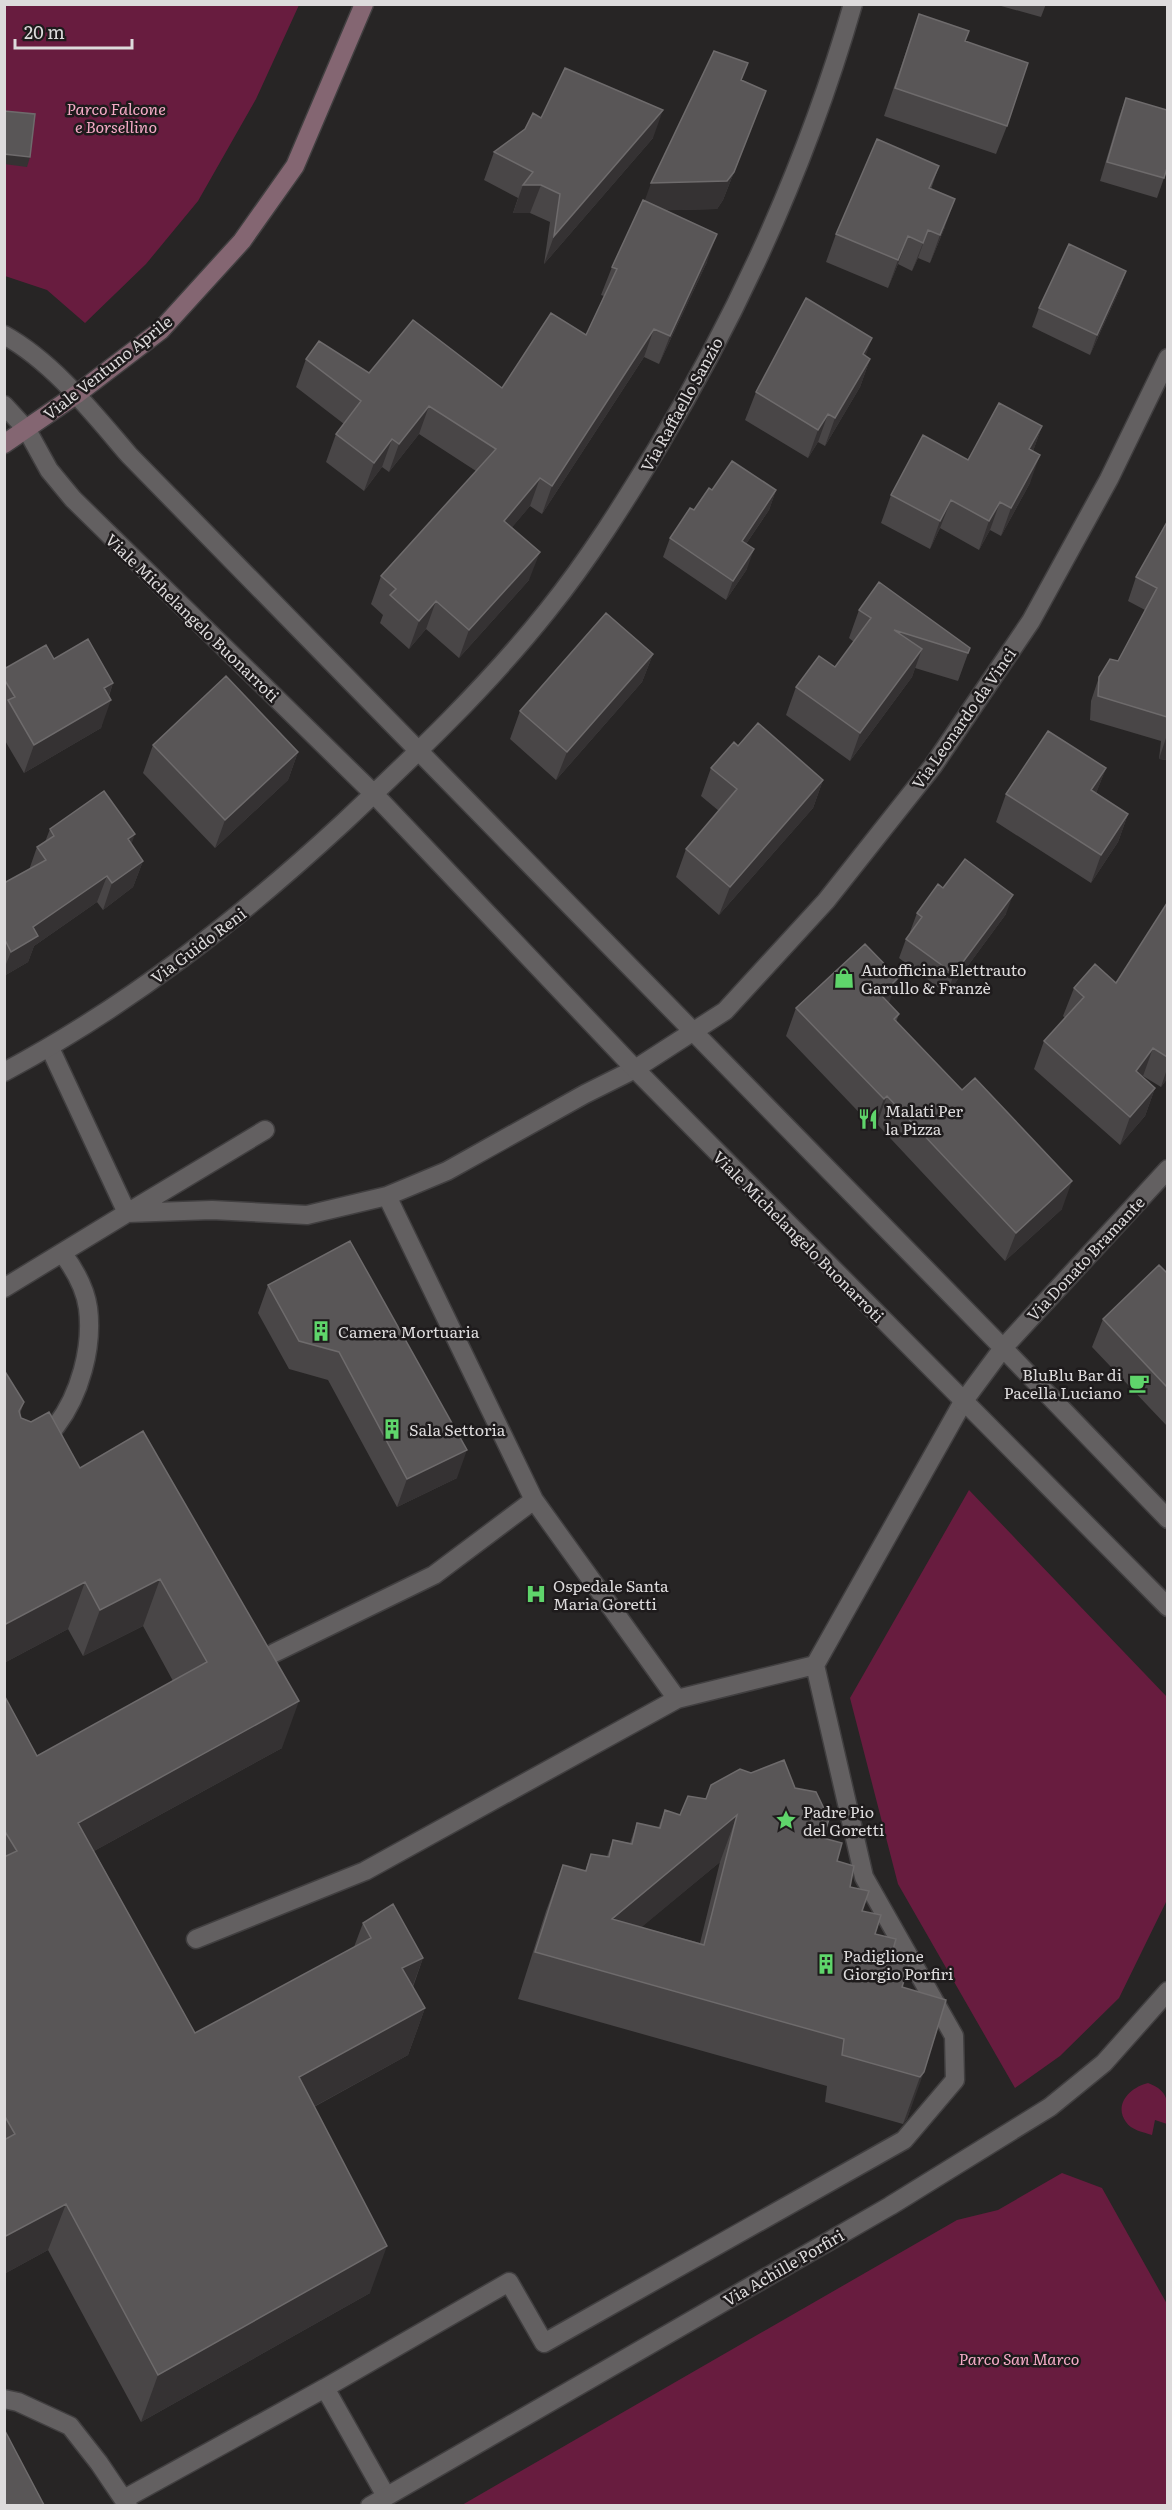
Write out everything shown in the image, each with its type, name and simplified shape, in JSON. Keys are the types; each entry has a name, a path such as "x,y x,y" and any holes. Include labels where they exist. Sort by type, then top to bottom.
{"main road":[{"name":"Viale Ventuno Aprile","path":"4,444 77,394 161,330 242,241 295,166 364,4"}],"street":[{"name":"Via Raffaello Sanzio","path":"418,750 498,669 548,610 596,545 685,402 765,246 802,160 834,71 853,4"},
{"path":"4,334 17,341 77,394 129,455 695,1032 1167,1519"},
{"name":"Via Leonardo da Vinci","path":"695,1032 725,1011 826,901 933,766 1030,621 1109,479 1167,358"},
{"name":"Viale Michelangelo Buonarroti","path":"4,405 27,430 49,470 73,500 374,794 635,1069 1167,1607"},
{"path":"374,794 418,750"},
{"name":"Via Guido Reni","path":"4,1072 104,1015 218,931 259,899 374,794"},
{"path":"128,1213 212,1210 307,1215 387,1196 447,1171 585,1094 635,1069 695,1032"},
{"path":"50,1047 128,1213"},
{"path":"4,1288 265,1130"},
{"name":"Via Donato Bramante","path":"1003,1348 1167,1169"},
{"path":"387,1196 534,1500 677,1699"},
{"path":"21,1452 55,1428 71,1402 82,1372 89,1341 88,1307 78,1275 63,1254"},
{"path":"4,2399 18,2402 70,2426 126,2502 509,2282 544,2343 904,2140 954,2080 954,2036 864,1877 815,1665 963,1402 1003,1348"},
{"path":"274,1653 434,1575 534,1500"},
{"path":"196,1939 365,1871 677,1699 815,1665"},
{"name":"Via Achille Porfiri","path":"370,2505 890,2206 1050,2107 1104,2062 1167,1991"},
{"path":"325,2388 386,2496"}],"green space":[{"name":"Parco Falcone e Borsellino","path":"5,5 299,5 256,99 198,201 146,264 85,323 47,290 5,276"},
{"path":"969,1490 1167,1697 1167,1900 1119,1998 1060,2056 1015,2088 898,1884 850,1698"},
{"path":"1148,2083 1164,2094 1167,2104 1167,2124 1155,2120 1152,2135 1128,2125 1122,2109 1130,2092"},
{"name":"Parco San Marco","path":"1062,2173 1102,2188 1167,2304 1167,2505 462,2505 957,2220 998,2210"}],"building":[{"path":"919,14 969,31 965,41 1028,63 1007,126 895,88"},
{"path":"714,51 748,63 741,80 766,91 734,172 727,181 651,183"},
{"path":"565,68 663,110 554,236 560,194 541,185 523,185 533,172 494,152 525,129 533,113 541,118"},
{"path":"1126,98 1167,110 1167,168 1164,178 1107,162"},
{"path":"4,111 35,114 30,157 4,154"},
{"path":"877,139 939,166 929,188 955,199 940,235 928,230 923,243 908,236 898,260 836,234"},
{"path":"643,200 717,234 670,336 654,329 552,486 540,478 504,521 540,552 469,630 436,601 419,621 390,595 396,589 381,576 496,449 429,406 399,444 392,439 374,463 336,434 361,401 306,359 319,341 369,373 413,320 502,388 551,313 586,335 617,269 612,267"},
{"path":"1069,244 1126,271 1097,335 1039,308"},
{"path":"806,298 872,338 863,354 870,359 835,418 828,414 818,430 756,392"},
{"path":"999,403 1042,426 1029,449 1040,455 1011,508 1000,502 989,521 951,500 940,521 891,495 923,435 968,460"},
{"path":"732,461 776,490 742,541 754,549 733,581 670,538 690,508 694,510 709,488 712,490"},
{"path":"1167,522 1167,717 1098,696 1099,677 1110,659 1118,661 1157,588 1136,577"},
{"path":"879,582 970,648 968,653 894,630 922,649 860,733 796,687 819,656 835,667 871,618 859,610"},
{"path":"606,613 653,654 567,752 520,711"},
{"path":"88,639 113,683 104,688 111,700 34,745 8,700 15,697 4,679 4,669 46,645 54,659"},
{"path":"226,676 298,752 225,820 153,745"},
{"path":"758,723 823,780 730,887 686,849 737,789 711,768 734,742 738,746"},
{"path":"1048,731 1106,768 1091,790 1128,814 1101,855 1006,794"},
{"path":"104,791 135,834 128,839 143,861 112,883 107,876 33,927 38,936 11,952 6,942 4,943 4,883 46,860 37,847 54,836 50,829"},
{"path":"965,859 1013,895 954,974 906,939 922,917 917,913 938,884 943,888"},
{"path":"1167,903 1167,1057 1153,1048 1136,1071 1155,1088 1130,1117 1044,1041 1084,997 1074,988 1095,964 1116,983"},
{"path":"865,944 898,978 881,995 899,1014 894,1019 962,1090 975,1078 1072,1181 1016,1233 887,1096 884,1099 796,1008"},
{"path":"350,1241 467,1450 407,1479 339,1352 299,1341 268,1285"},
{"path":"1159,1265 1167,1273 1167,1387 1103,1319"},
{"path":"4,1370 24,1402 19,1411 21,1418 31,1422 49,1412 80,1468 143,1431 299,1701 78,1823 195,2033 371,1938 363,1923 393,1904 423,1958 402,1968 425,2008 299,2077 387,2246 158,2375 66,2204 4,2237 4,2140 15,2134 4,2115 4,1857 17,1851 4,1830 4,1695 37,1756 207,1662 160,1579 100,1610 85,1582 4,1625"},
{"path":"784,1760 795,1788 816,1792 829,1819 823,1838 842,1843 837,1861 854,1866 850,1887 869,1891 862,1911 881,1915 875,1934 896,1939 890,1960 909,1965 902,1987 946,2000 924,2072 920,2077 842,2055 844,2039 535,1952 563,1865 586,1871 591,1854 609,1857 613,1840 632,1844 637,1823 660,1828 665,1810 680,1815 688,1796 706,1799 711,1785 740,1769 751,1773","holes":["737,1815 704,1945 612,1919"]},
{"path":"4,2429 44,2505 4,2505"}],"place":[{"name":"Autofficina Elettrauto Garullo & Franzè","path":"844,978"},
{"name":"Malati Per la Pizza","path":"868,1119"},
{"name":"Camera Mortuaria","path":"321,1331"},
{"name":"BluBlu Bar di Pacella Luciano","path":"1139,1383"},
{"name":"Sala Settoria","path":"392,1429"},
{"name":"Ospedale Santa Maria Goretti","path":"536,1594"},
{"name":"Padre Pio del Goretti","path":"786,1820"},
{"name":"Padiglione Giorgio Porfiri","path":"826,1964"}]}
